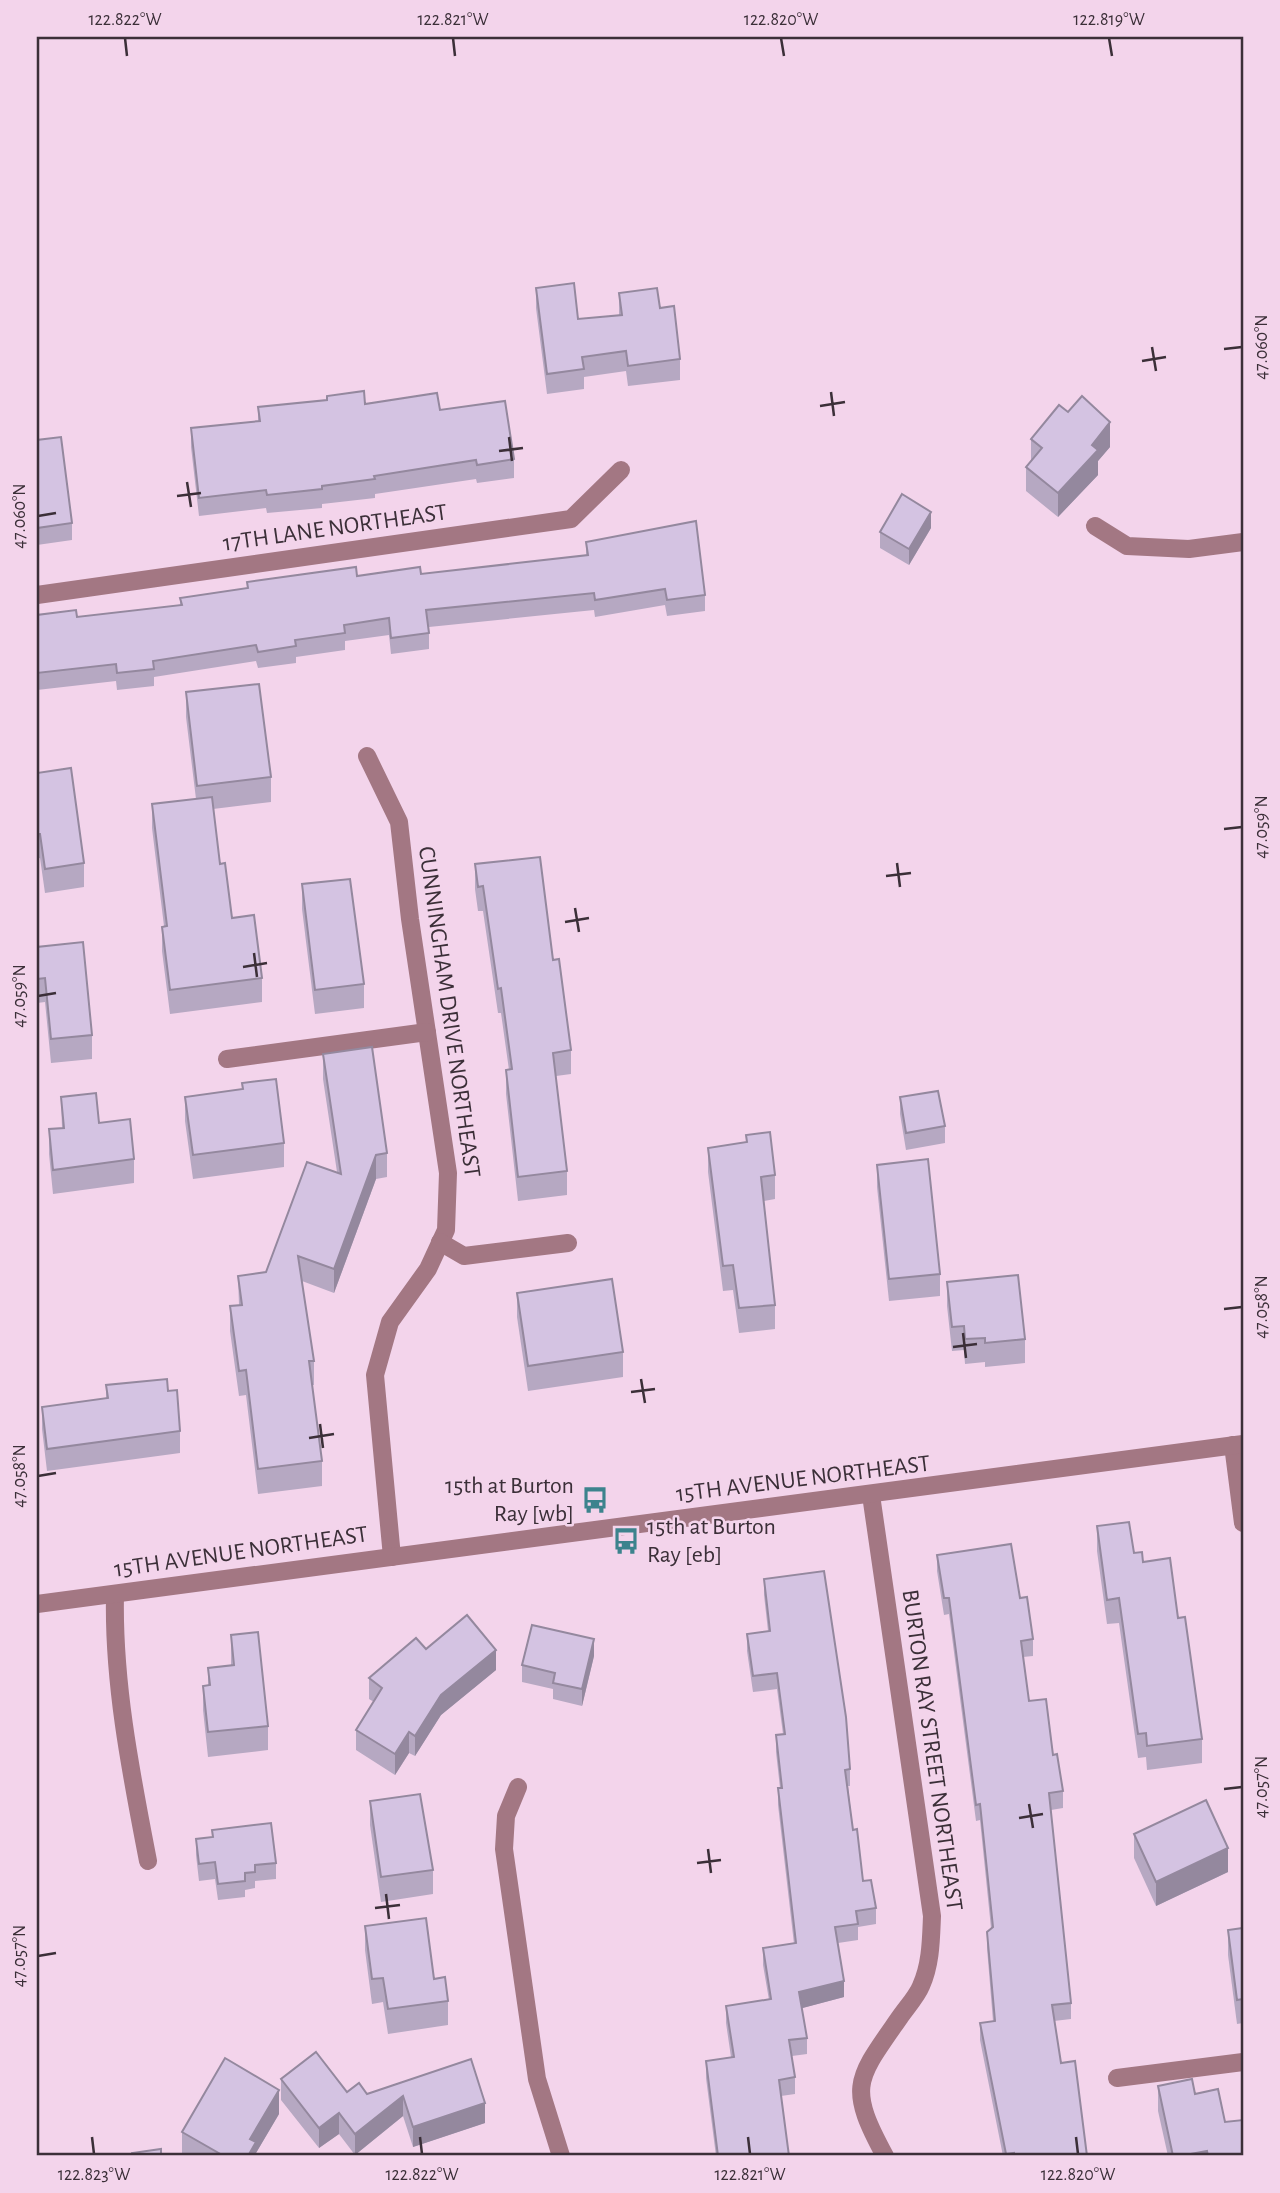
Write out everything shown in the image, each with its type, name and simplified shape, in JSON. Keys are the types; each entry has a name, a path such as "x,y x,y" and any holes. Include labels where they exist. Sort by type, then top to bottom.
{"street":[{"name":"17TH LANE NORTHEAST","path":"37,595 572,519 621,470"},
{"path":"1095,526 1127,546 1189,549 1243,542"},
{"name":"CUNNINGHAM DRIVE NORTHEAST","path":"367,756 399,822 449,1173 446,1230 429,1269 390,1322 375,1375 391,1556"},
{"path":"227,1059 427,1032"},
{"path":"440,1242 464,1255 568,1243"},
{"path":"1238,1445 1243,1523"},
{"name":"15TH AVENUE NORTHEAST","path":"37,1604 1238,1445"},
{"name":"BURTON RAY STREET NORTHEAST","path":"871,1495 932,1916 930,1951 921,1986 873,2056 860,2086 863,2116 885,2156"},
{"path":"115,1594 114,1629 125,1726 148,1861"},
{"path":"519,1787 506,1816 504,1849 537,2079 561,2156"},
{"path":"1116,2078 1243,2062"}],"building":[{"path":"574,283 578,319 622,315 619,293 657,288 660,308 674,306 680,359 628,366 626,351 582,357 584,369 547,374 536,288"},
{"path":"364,391 365,404 437,393 440,410 505,401 514,459 477,465 476,460 374,476 375,479 322,486 322,489 267,495 266,490 199,498 191,428 260,421 258,407 327,400 327,396"},
{"path":"1082,396 1110,422 1092,445 1098,450 1058,493 1026,467 1042,448 1031,439 1059,405 1068,412"},
{"path":"61,437 72,523 37,528 37,440"},
{"path":"902,494 931,512 909,549 880,532"},
{"path":"696,521 705,595 667,600 665,589 595,600 594,593 426,610 429,633 391,638 389,618 344,625 345,633 295,640 296,646 258,652 256,645 153,661 154,669 117,673 116,664 37,673 37,615 76,610 77,617 182,605 180,598 248,588 247,582 356,567 357,576 420,567 421,574 588,555 586,542"},
{"path":"259,684 271,777 197,786 186,692"},
{"path":"71,768 84,863 45,869 40,834 37,834 37,773"},
{"path":"212,797 220,864 225,863 232,918 254,915 262,978 170,990 162,927 167,926 152,804"},
{"path":"540,857 553,960 559,959 571,1050 553,1053 567,1171 518,1177 506,1070 512,1069 501,988 498,989 483,886 478,887 475,864"},
{"path":"350,879 364,984 315,990 302,884"},
{"path":"83,942 92,1035 51,1039 45,978 37,979 37,947"},
{"path":"372,1047 387,1153 376,1155 334,1269 298,1256 314,1361 309,1361 322,1461 258,1469 246,1370 239,1371 230,1306 242,1305 238,1276 266,1272 307,1162 341,1174 323,1054"},
{"path":"276,1079 284,1143 193,1155 185,1097 243,1089 242,1083"},
{"path":"938,1091 945,1126 906,1133 900,1097"},
{"path":"96,1093 99,1123 130,1119 134,1159 53,1170 49,1129 64,1128 61,1097"},
{"path":"770,1132 775,1175 761,1177 775,1305 739,1308 733,1265 723,1266 708,1148 747,1142 746,1135"},
{"path":"928,1159 940,1274 889,1279 877,1165"},
{"path":"1018,1275 1025,1339 985,1343 985,1338 965,1339 964,1326 952,1327 947,1282"},
{"path":"612,1279 623,1352 528,1366 517,1293"},
{"path":"167,1379 168,1391 177,1390 180,1431 47,1449 42,1407 108,1398 106,1385"},
{"path":"1129,1522 1134,1553 1142,1552 1143,1562 1170,1558 1178,1618 1185,1617 1202,1739 1147,1746 1146,1733 1138,1734 1119,1598 1107,1600 1097,1526"},
{"path":"1011,1544 1020,1598 1027,1597 1033,1639 1021,1641 1029,1701 1046,1699 1053,1755 1057,1754 1063,1791 1049,1793 1071,2003 1052,2005 1061,2063 1075,2061 1087,2156 1006,2154 980,2023 995,2021 987,1932 993,1927 980,1804 976,1805 949,1598 944,1598 937,1555"},
{"path":"824,1571 846,1717 850,1769 845,1770 853,1830 857,1829 863,1881 871,1880 876,1908 856,1911 858,1924 835,1927 844,1981 799,1992 807,2038 789,2040 795,2077 779,2080 789,2156 718,2156 706,2061 734,2057 726,2006 771,1999 763,1948 796,1943 778,1788 782,1788 776,1735 785,1734 777,1673 753,1676 747,1634 770,1631 764,1579"},
{"path":"467,1615 496,1650 441,1695 415,1736 409,1732 395,1754 356,1730 382,1688 369,1678 416,1638 426,1649"},
{"path":"532,1625 594,1639 582,1689 553,1683 555,1673 522,1665"},
{"path":"258,1632 268,1726 208,1732 203,1686 210,1685 208,1668 234,1665 231,1635"},
{"path":"420,1794 433,1870 381,1877 370,1801"},
{"path":"1206,1800 1228,1848 1156,1882 1134,1834"},
{"path":"271,1823 276,1863 255,1865 255,1872 245,1873 245,1881 218,1884 215,1862 199,1864 196,1839 213,1837 212,1830"},
{"path":"426,1918 434,1979 445,1977 448,2001 388,2009 383,1978 372,1979 365,1926"},
{"path":"1243,1928 1243,1999 1237,2000 1228,1930"},
{"path":"316,2052 347,2092 359,2083 367,2094 471,2059 485,2103 413,2127 403,2096 355,2134 339,2113 319,2128 281,2079"},
{"path":"225,2058 279,2090 250,2139 256,2142 248,2156 224,2156 182,2132"},
{"path":"1192,2079 1195,2094 1218,2089 1225,2122 1243,2120 1243,2156 1208,2156 1207,2151 1173,2156 1158,2086"},
{"path":"161,2149 161,2156 132,2156 132,2153"}],"place":[{"name":"15th at Burton Ray [wb]","path":"595,1500"},
{"name":"15th at Burton Ray [eb]","path":"626,1541"}]}
